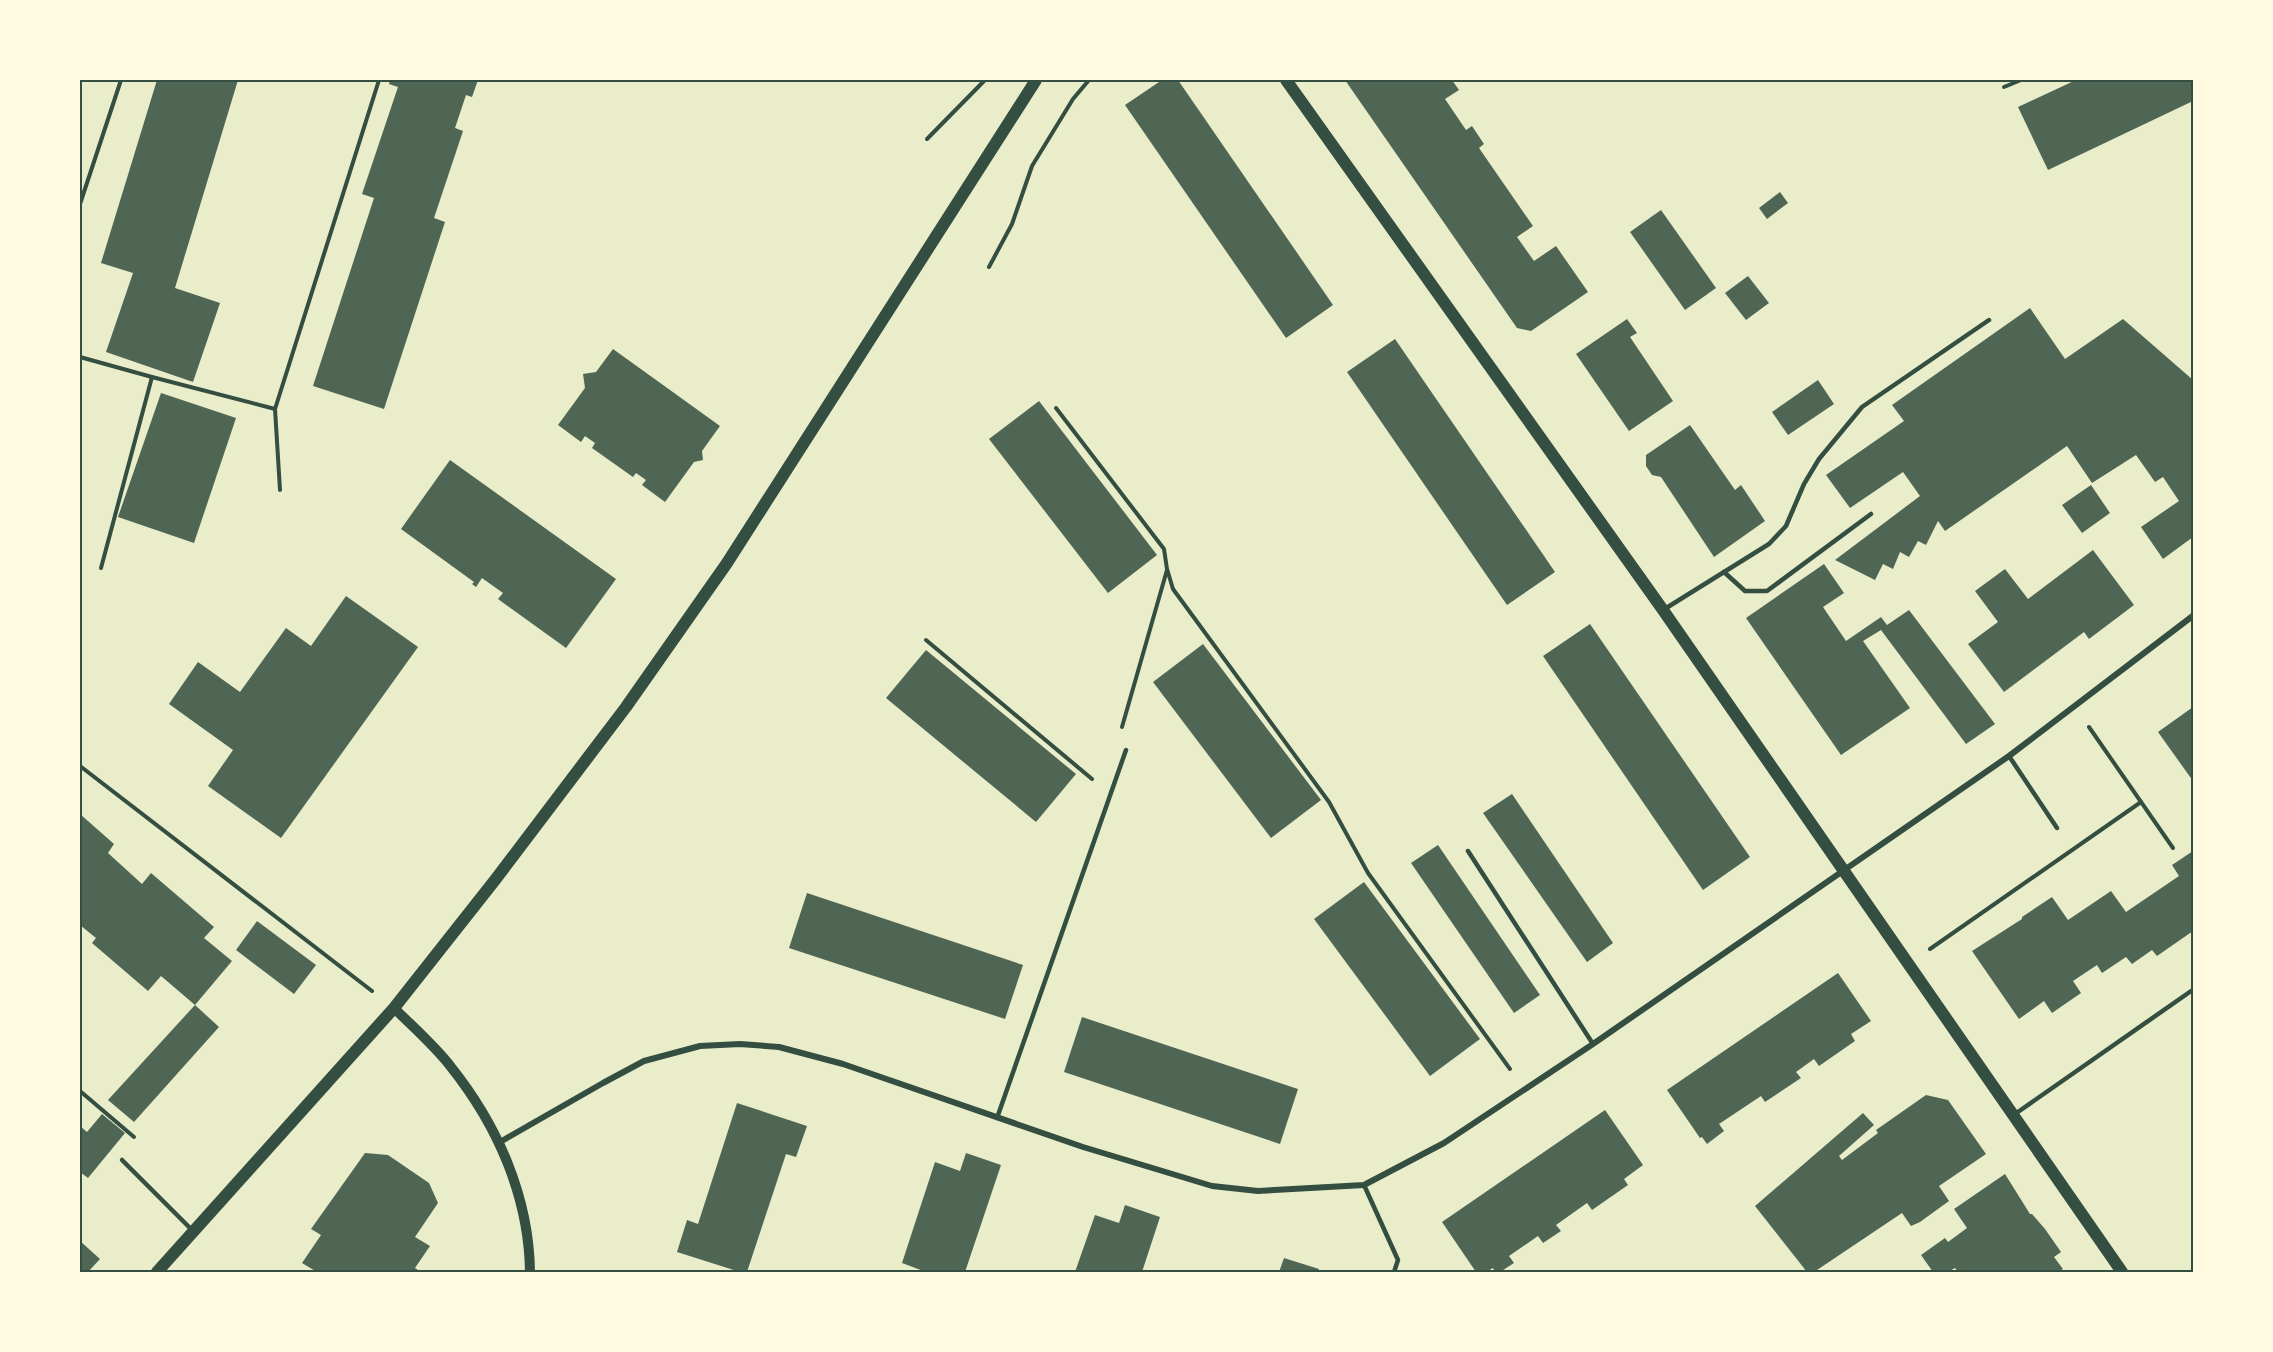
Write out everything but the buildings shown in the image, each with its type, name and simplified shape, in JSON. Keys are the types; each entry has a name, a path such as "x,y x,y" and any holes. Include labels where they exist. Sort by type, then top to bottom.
{"main road":[{"path":"157,1272 394,1008 495,880 618,717 727,563 1036,80"},
{"path":"1286,80 1663,610 2122,1272"}],"street":[{"path":"500,1142 644,1061 700,1046 740,1044 779,1047 843,1064 997,1118 1212,1186 1258,1191 1364,1185 1444,1143 1593,1044 2009,756 2193,615"},
{"path":"394,1008 450,1066 500,1142 523,1208 530,1249 530,1272"}],"lane":[{"path":"1663,610 1769,544 1786,526 1804,484 1819,459 1862,407 1989,320"},
{"path":"1724,572 1745,591 1767,591 1871,514"},
{"path":"997,1118 1126,750"},
{"path":"2009,756 2057,828"},
{"path":"1468,851 1593,1044"},
{"path":"2013,1116 2193,989"},
{"path":"122,1160 194,1232"},
{"path":"1364,1185 1398,1260 1394,1272"}],"path":[{"path":"80,204 121,80"},
{"path":"280,490 275,410 379,80"},
{"path":"927,139 985,80"},
{"path":"989,267 1012,224 1032,166 1073,99 1089,80"},
{"path":"2004,87 2021,80"},
{"path":"80,357 275,410"},
{"path":"101,568 152,377"},
{"path":"1056,408 1164,549 1173,589 1329,802 1368,873 1525,1089"},
{"path":"1126,750 1117,746 1167,569"},
{"path":"926,640 1111,794"},
{"path":"2075,707 2173,848"},
{"path":"80,766 394,1008"},
{"path":"1908,964 2141,802"},
{"path":"80,1091 138,1141"}]}
